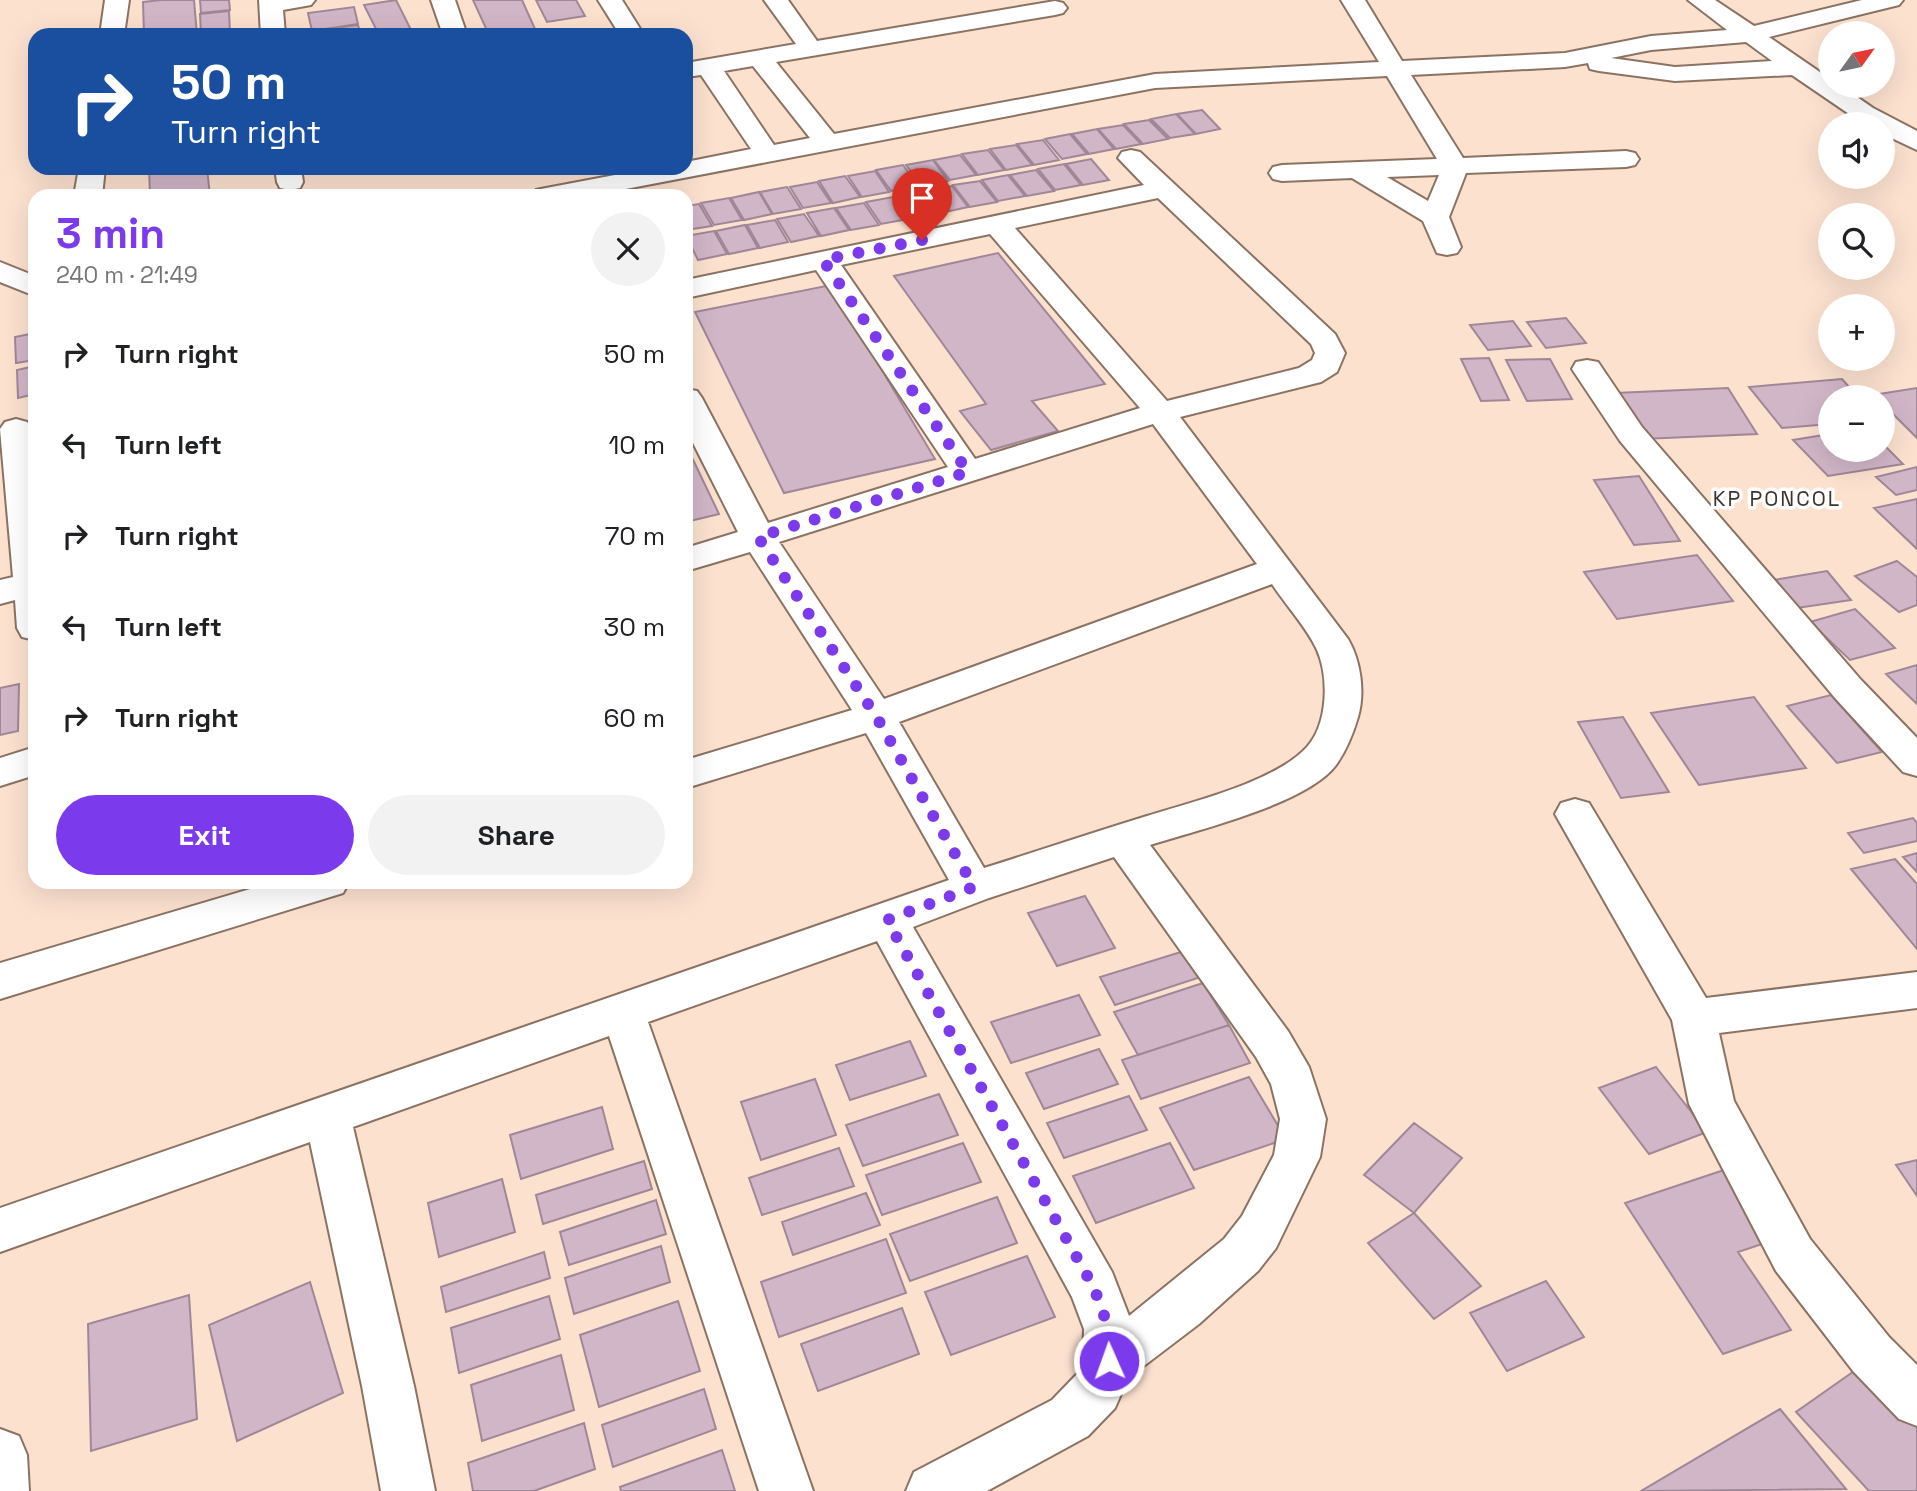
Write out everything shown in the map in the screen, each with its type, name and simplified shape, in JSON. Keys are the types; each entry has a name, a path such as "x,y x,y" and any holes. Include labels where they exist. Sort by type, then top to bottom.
{"street":[{"path":"113,28 117,0"},
{"path":"273,28 270,3 303,0"},
{"path":"443,0 453,28"},
{"path":"610,0 628,28"},
{"path":"776,0 811,49"},
{"path":"953,0 975,22"},
{"path":"1353,0 1455,167"},
{"path":"1700,0 1864,113 1917,142"},
{"path":"693,170 766,153 1155,81 1395,71 1565,60 1651,43 1748,35 1891,0"},
{"path":"766,153 697,68 975,22 1007,8 1055,8"},
{"path":"759,57 827,142"},
{"path":"1565,60 1675,74 1795,67"},
{"path":"693,558 1160,412 1310,375 1326,365 1329,353 1324,340 1131,158"},
{"path":"1282,173 1626,159"},
{"path":"1435,217 1455,167"},
{"path":"1357,170 1435,217 1447,247"},
{"path":"612,189 672,175"},
{"path":"693,288 1164,189"},
{"path":"0,1230 887,920 974,887 1247,799 1296,777 1321,758 1334,735 1343,705 1342,677 1335,648 1160,412 996,224"},
{"path":"823,260 968,472"},
{"path":"1587,369 1631,434 1848,689 1917,762"},
{"path":"693,411 758,537 876,716 974,887"},
{"path":"17,430 16,588 28,613"},
{"path":"693,772 876,716 1279,569"},
{"path":"0,772 28,763"},
{"path":"1576,814 1694,1018 1712,1104 1793,1255 1871,1354 1917,1401"},
{"path":"1109,1361 1172,1314 1241,1255 1259,1232 1297,1157 1303,1119 1293,1081 1272,1044 1124,840"},
{"path":"0,981 305,889"},
{"path":"887,920 1094,1288 1109,1329 1109,1361 1097,1390 1070,1418 933,1491"},
{"path":"1694,1018 1917,990"},
{"path":"623,1012 786,1491"},
{"path":"327,1116 388,1386 408,1491"},
{"path":"0,1455 2,1491"}],"building":[{"path":"194,0 196,28 144,28 143,2"},
{"path":"200,0 229,0 230,10 201,13"},
{"path":"396,0 410,28 376,28 364,5"},
{"path":"473,0 522,0 535,28 486,28"},
{"path":"536,0 576,0 585,16 547,22"},
{"path":"354,7 358,24 311,28 308,13"},
{"path":"229,11 230,28 201,28 200,14"},
{"path":"358,25 359,28 335,28"},
{"path":"1202,110 1220,129 1196,134 1177,114"},
{"path":"1176,114 1195,134 1170,138 1151,119"},
{"path":"1149,120 1168,139 1143,144 1124,124"},
{"path":"1123,125 1141,144 1116,149 1098,129"},
{"path":"1097,129 1114,149 1089,154 1072,134"},
{"path":"1070,134 1087,154 1062,159 1045,139"},
{"path":"1043,140 1059,160 1034,165 1017,144"},
{"path":"1016,145 1032,165 1006,170 990,149"},
{"path":"988,150 1004,170 978,175 962,154"},
{"path":"960,155 976,175 950,180 934,160"},
{"path":"1091,159 1109,180 1083,185 1066,164"},
{"path":"933,160 948,181 922,186 906,165"},
{"path":"1064,164 1081,185 1055,190 1038,169"},
{"path":"903,165 918,186 891,191 876,170"},
{"path":"1036,170 1054,191 1027,196 1010,175"},
{"path":"875,171 889,192 862,197 848,176"},
{"path":"149,175 208,175 209,189 150,189"},
{"path":"1008,175 1025,196 998,201 982,180"},
{"path":"845,176 860,197 833,203 819,181"},
{"path":"980,181 997,202 970,207 953,185"},
{"path":"817,182 831,203 803,208 790,187"},
{"path":"952,186 968,207 941,213 925,191"},
{"path":"787,187 801,209 773,214 760,192"},
{"path":"759,192 772,214 744,220 731,198"},
{"path":"922,192 938,213 910,219 894,197"},
{"path":"893,197 908,219 881,224 866,202"},
{"path":"729,198 742,220 714,225 701,203"},
{"path":"864,203 879,225 851,230 836,208"},
{"path":"699,204 712,226 693,229 693,205"},
{"path":"834,208 849,230 821,236 807,213"},
{"path":"804,214 819,236 791,242 777,219"},
{"path":"775,220 788,242 760,248 747,225"},
{"path":"745,225 758,248 729,254 716,231"},
{"path":"714,231 727,254 698,260 693,250 693,235"},
{"path":"998,253 1105,384 1032,401 1058,431 991,450 960,411 986,404 894,276"},
{"path":"831,285 935,459 784,493 695,312"},
{"path":"1566,318 1586,343 1546,348 1527,322"},
{"path":"1513,321 1531,346 1488,350 1470,325"},
{"path":"28,334 28,361 16,363 15,337"},
{"path":"1489,358 1509,400 1481,401 1461,359"},
{"path":"1550,359 1572,399 1527,401 1506,360"},
{"path":"28,368 28,396 18,398 17,370"},
{"path":"1842,379 1847,385 1818,385 1818,425 1782,428 1749,387"},
{"path":"1728,388 1757,434 1642,439 1616,393"},
{"path":"1917,388 1917,438 1895,416 1895,392"},
{"path":"1818,436 1818,462 1895,462 1895,456 1903,464 1828,476 1793,440"},
{"path":"693,460 719,514 693,520"},
{"path":"1917,467 1917,490 1896,495 1876,477"},
{"path":"1639,476 1680,541 1634,545 1594,480"},
{"path":"1917,499 1917,549 1874,508"},
{"path":"1697,555 1733,601 1617,619 1584,572"},
{"path":"1897,561 1917,577 1917,605 1899,612 1855,576"},
{"path":"1827,571 1851,600 1797,608 1774,580"},
{"path":"1855,609 1895,648 1850,660 1810,622"},
{"path":"1917,665 1917,704 1886,674"},
{"path":"19,684 18,731 0,735 0,688"},
{"path":"1831,695 1882,752 1837,763 1787,706"},
{"path":"1754,697 1806,768 1699,785 1651,713"},
{"path":"1623,717 1669,792 1621,798 1578,722"},
{"path":"1913,818 1917,823 1917,841 1864,853 1848,833"},
{"path":"1917,853 1917,872 1903,857"},
{"path":"1895,859 1917,884 1917,949 1851,869"},
{"path":"1085,896 1115,948 1057,966 1028,913"},
{"path":"1197,947 1213,973 1115,1005 1100,977"},
{"path":"1203,983 1229,1025 1138,1055 1114,1012"},
{"path":"1079,995 1100,1035 1011,1063 991,1022"},
{"path":"1229,1025 1250,1063 1141,1099 1122,1060"},
{"path":"910,1041 926,1076 850,1100 836,1065"},
{"path":"1099,1049 1118,1084 1044,1109 1026,1073"},
{"path":"1656,1067 1707,1132 1649,1154 1599,1088"},
{"path":"1249,1077 1286,1139 1194,1170 1160,1108"},
{"path":"815,1079 836,1135 761,1160 741,1102"},
{"path":"939,1094 958,1135 863,1166 846,1125"},
{"path":"1129,1096 1147,1130 1064,1158 1047,1123"},
{"path":"602,1107 613,1149 521,1179 510,1135"},
{"path":"1414,1123 1462,1158 1414,1213 1364,1175"},
{"path":"963,1143 981,1182 882,1215 866,1175"},
{"path":"1170,1143 1194,1188 1096,1223 1073,1176"},
{"path":"839,1148 854,1186 762,1215 749,1178"},
{"path":"1917,1160 1917,1196 1896,1165"},
{"path":"644,1161 652,1189 543,1224 536,1195"},
{"path":"1727,1169 1777,1239 1738,1252 1791,1330 1723,1354 1625,1203"},
{"path":"502,1179 515,1232 439,1257 428,1203"},
{"path":"866,1193 880,1225 793,1255 782,1222"},
{"path":"997,1197 1017,1243 910,1281 890,1234"},
{"path":"656,1200 666,1234 569,1265 560,1232"},
{"path":"1414,1213 1481,1286 1434,1319 1368,1243"},
{"path":"886,1239 906,1293 779,1337 761,1282"},
{"path":"661,1246 670,1282 574,1314 565,1278"},
{"path":"544,1252 550,1278 446,1312 441,1287"},
{"path":"1027,1256 1055,1317 951,1355 925,1292"},
{"path":"1546,1281 1584,1337 1507,1371 1470,1313"},
{"path":"310,1282 343,1393 237,1441 209,1325"},
{"path":"189,1295 197,1419 91,1451 88,1324"},
{"path":"549,1296 560,1339 459,1373 451,1328"},
{"path":"678,1301 700,1371 599,1407 580,1335"},
{"path":"902,1308 919,1354 818,1391 801,1344"},
{"path":"561,1355 574,1410 482,1441 471,1385"},
{"path":"1867,1362 1917,1413 1917,1491 1869,1491 1796,1412"},
{"path":"704,1389 716,1429 613,1467 602,1425"},
{"path":"1780,1409 1846,1489 1641,1491"},
{"path":"584,1423 595,1469 534,1491 473,1491 468,1463"},
{"path":"722,1450 735,1491 621,1491 620,1487"}],"district":[{"name":"KP PONCOL","path":"1777,499"}],"route":[{"path":"922,240 823,260 968,472 758,537 876,716 974,887 887,920 1094,1288 1109,1329 1109,1361"}]}
